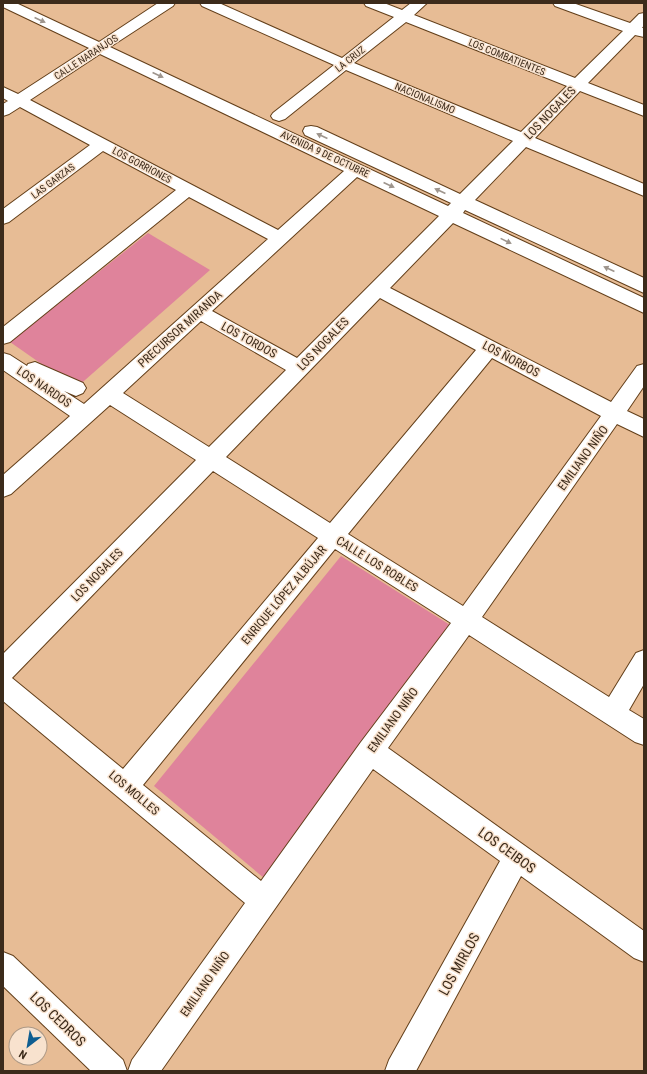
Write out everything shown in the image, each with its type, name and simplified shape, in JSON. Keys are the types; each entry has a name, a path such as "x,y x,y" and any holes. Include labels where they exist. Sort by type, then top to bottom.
{"street":[{"name":"AVENIDA 9 DE OCTUBRE","path":"5,3 243,99"},
{"name":"AVENIDA 9 DE OCTUBRE","path":"36,3 106,43 356,169 457,208 644,286"},
{"name":"CALLE NARANJOS","path":"3,111 168,3"},
{"name":"NACIONALISMO","path":"207,3 344,64 644,190"},
{"name":"LOS COMBATIENTES","path":"371,3 644,111"},
{"name":"LA CRUZ","path":"291,122 344,64 420,3"},
{"path":"560,3 640,27"},
{"name":"LOS NOGALES","path":"3,671 577,85 640,27"},
{"name":"LOS GORRIONES","path":"3,92 280,238"},
{"name":"AVENIDA 9 DE OCTUBRE","path":"265,109 644,306"},
{"name":"LAS GARZAS","path":"3,218 102,144"},
{"name":"PRECURSOR MIRANDA","path":"3,488 109,394 356,169"},
{"path":"3,337 188,189"},
{"name":"LOS ÑORBOS","path":"377,289 644,429"},
{"name":"LOS TORDOS","path":"199,312 300,368"},
{"name":"ENRIQUE LÓPEZ ALBÚJAR","path":"125,786 489,348"},
{"path":"3,354 76,388"},
{"name":"LOS NARDOS","path":"3,360 84,415"},
{"name":"EMILIANO NIÑO","path":"143,1071 370,751 466,620 644,371"},
{"name":"CALLE LOS ROBLES","path":"109,394 644,734"},
{"path":"613,714 644,661"},
{"name":"LOS MOLLES","path":"3,686 264,901"},
{"name":"LOS CEIBOS","path":"370,751 644,948"},
{"name":"LOS MIRLOS","path":"400,1071 517,857"},
{"name":"LOS CEDROS","path":"3,966 112,1071"}],"shaded area":[{"path":"148,233 210,270 76,388 10,342"},
{"path":"341,556 450,625 264,878 154,786"}]}
